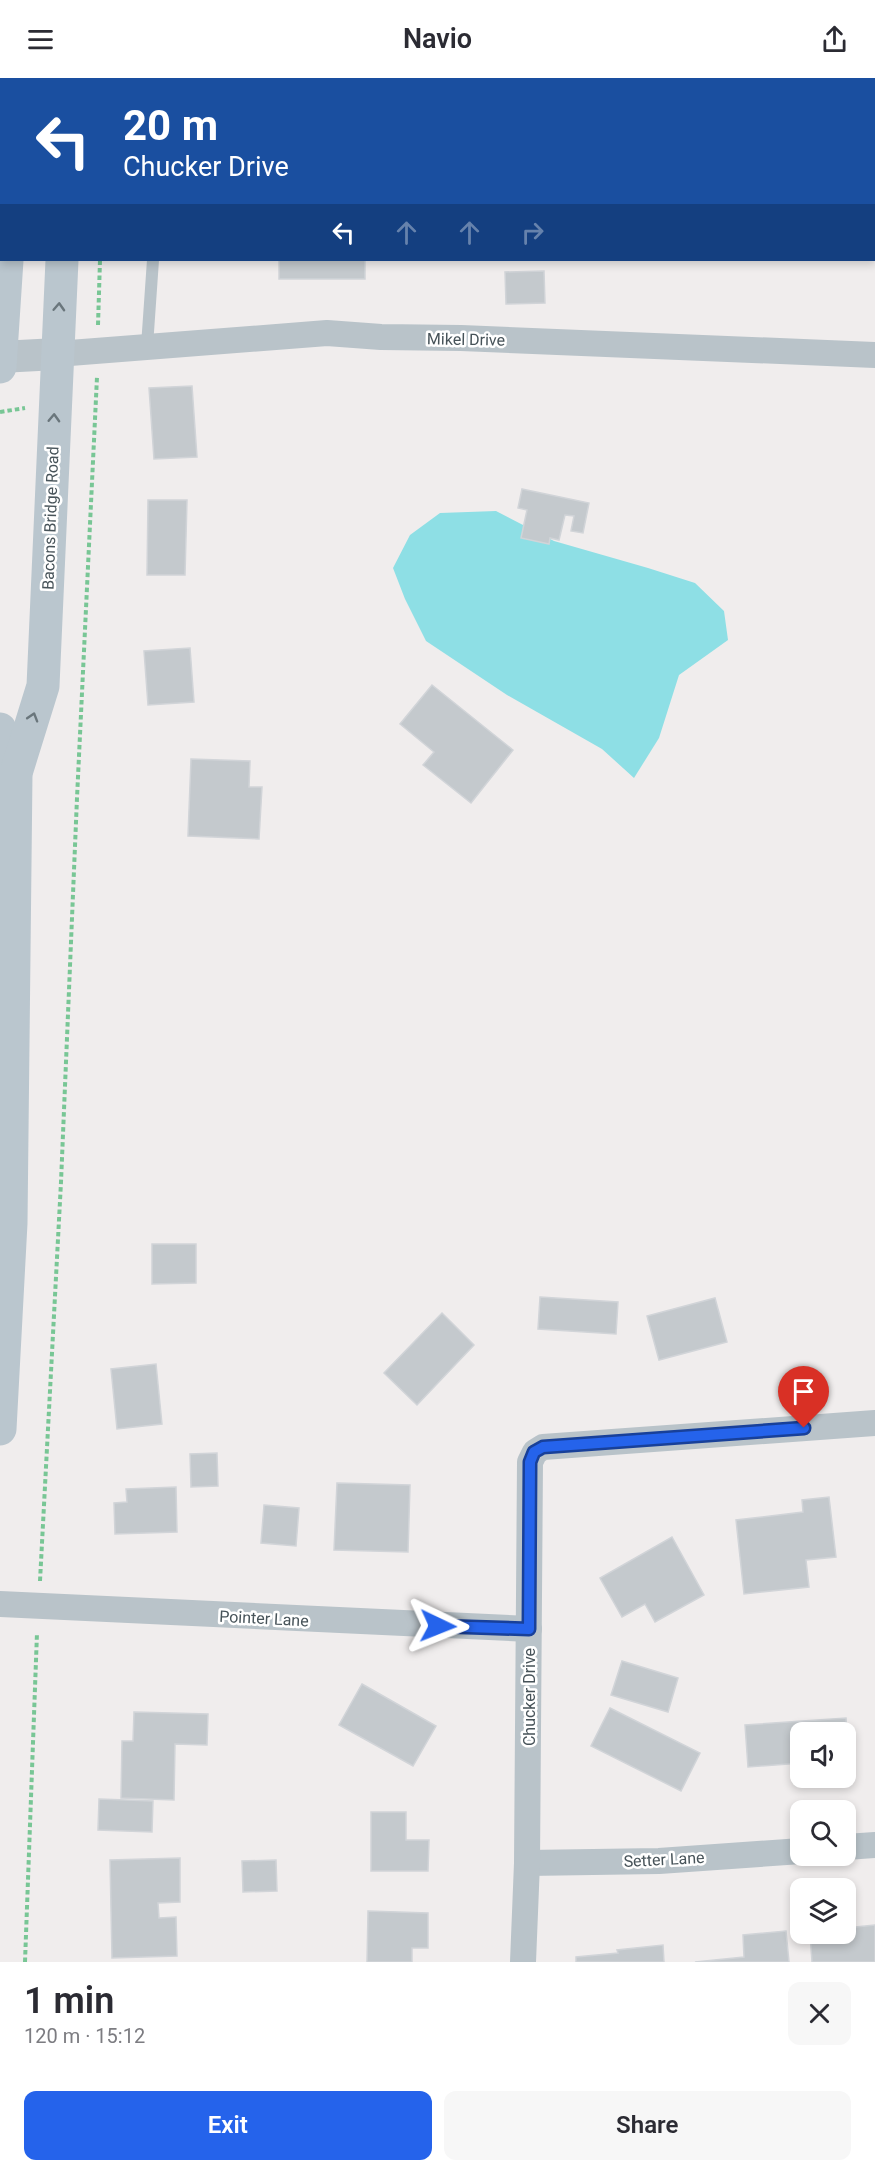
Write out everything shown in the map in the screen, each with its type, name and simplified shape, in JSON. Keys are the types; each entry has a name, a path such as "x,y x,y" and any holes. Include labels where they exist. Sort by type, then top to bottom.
{"main road":[{"path":"0,367 8,261"},
{"name":"Bacons Bridge Road","path":"0,1429 16,773 43,686 62,261"},
{"name":"Bacons Bridge Road","path":"0,729 16,773"}],"street":[{"name":"Mikel Drive","path":"57,354 327,333 381,337 461,338 875,355"},
{"path":"0,357 57,354"},
{"name":"Chucker Drive","path":"523,1962 527,1863 530,1462 534,1452 543,1447 875,1423"},
{"name":"Pointer Lane","path":"0,1604 529,1629"},
{"path":"856,1846 875,1845"},
{"name":"Setter Lane","path":"527,1863 659,1861 790,1852"}],"lane":[{"path":"147,346 153,261"}],"path":[{"path":"98,299 100,261"},
{"path":"41,1569 62,1182 76,798 97,396"},
{"path":"25,1962 36,1646"}],"water":[{"path":"496,511 554,541 695,583 724,611 728,640 679,675 659,738 634,778 602,749 507,695 426,641 405,599 393,568 410,535 440,513"}],"building":[{"path":"279,261 365,261 365,279 279,279"},
{"path":"544,271 545,303 506,304 505,272"},
{"path":"192,386 197,457 154,459 149,388"},
{"path":"522,489 589,503 583,533 571,531 574,516 565,515 559,540 550,538 549,544 521,538 527,510 518,508"},
{"path":"148,500 187,500 185,575 147,575"},
{"path":"190,648 194,702 148,705 144,651"},
{"path":"432,685 513,750 471,803 423,765 434,752 400,724"},
{"path":"191,759 250,761 249,787 262,787 259,839 188,836"},
{"path":"152,1244 196,1244 196,1283 152,1284"},
{"path":"540,1297 618,1302 616,1334 538,1329"},
{"path":"715,1298 727,1342 659,1360 647,1316"},
{"path":"442,1313 474,1345 417,1405 384,1373"},
{"path":"156,1364 162,1424 117,1429 111,1369"},
{"path":"217,1453 218,1486 191,1487 190,1454"},
{"path":"337,1483 410,1485 408,1552 334,1550"},
{"path":"176,1487 177,1532 115,1534 114,1503 127,1502 126,1489"},
{"path":"829,1497 836,1557 806,1560 809,1587 744,1594 736,1520 803,1512 802,1500"},
{"path":"264,1505 299,1508 296,1546 261,1543"},
{"path":"672,1537 704,1595 655,1622 645,1604 622,1617 600,1578"},
{"path":"622,1661 678,1678 668,1712 611,1695"},
{"path":"362,1684 436,1726 413,1766 339,1725"},
{"path":"610,1708 700,1753 681,1791 591,1746"},
{"path":"134,1712 208,1714 207,1745 175,1744 174,1800 121,1798 122,1741 133,1741"},
{"path":"846,1718 846,1722 790,1722 790,1764 748,1767 745,1725"},
{"path":"99,1799 153,1801 152,1832 98,1830"},
{"path":"371,1812 406,1812 406,1840 429,1840 428,1871 371,1871"},
{"path":"180,1858 180,1902 158,1903 159,1918 176,1917 177,1956 112,1958 110,1860"},
{"path":"276,1860 277,1891 243,1892 242,1861"},
{"path":"368,1911 428,1913 428,1948 412,1948 412,1962 367,1962"},
{"path":"875,1925 875,1962 812,1962 811,1944 856,1944 856,1927"},
{"path":"786,1931 789,1962 695,1962 744,1957 743,1935"},
{"path":"663,1945 664,1962 576,1962 576,1957"}],"route":[{"path":"438,1626 529,1629 530,1462 534,1452 543,1447 804,1428"}]}
